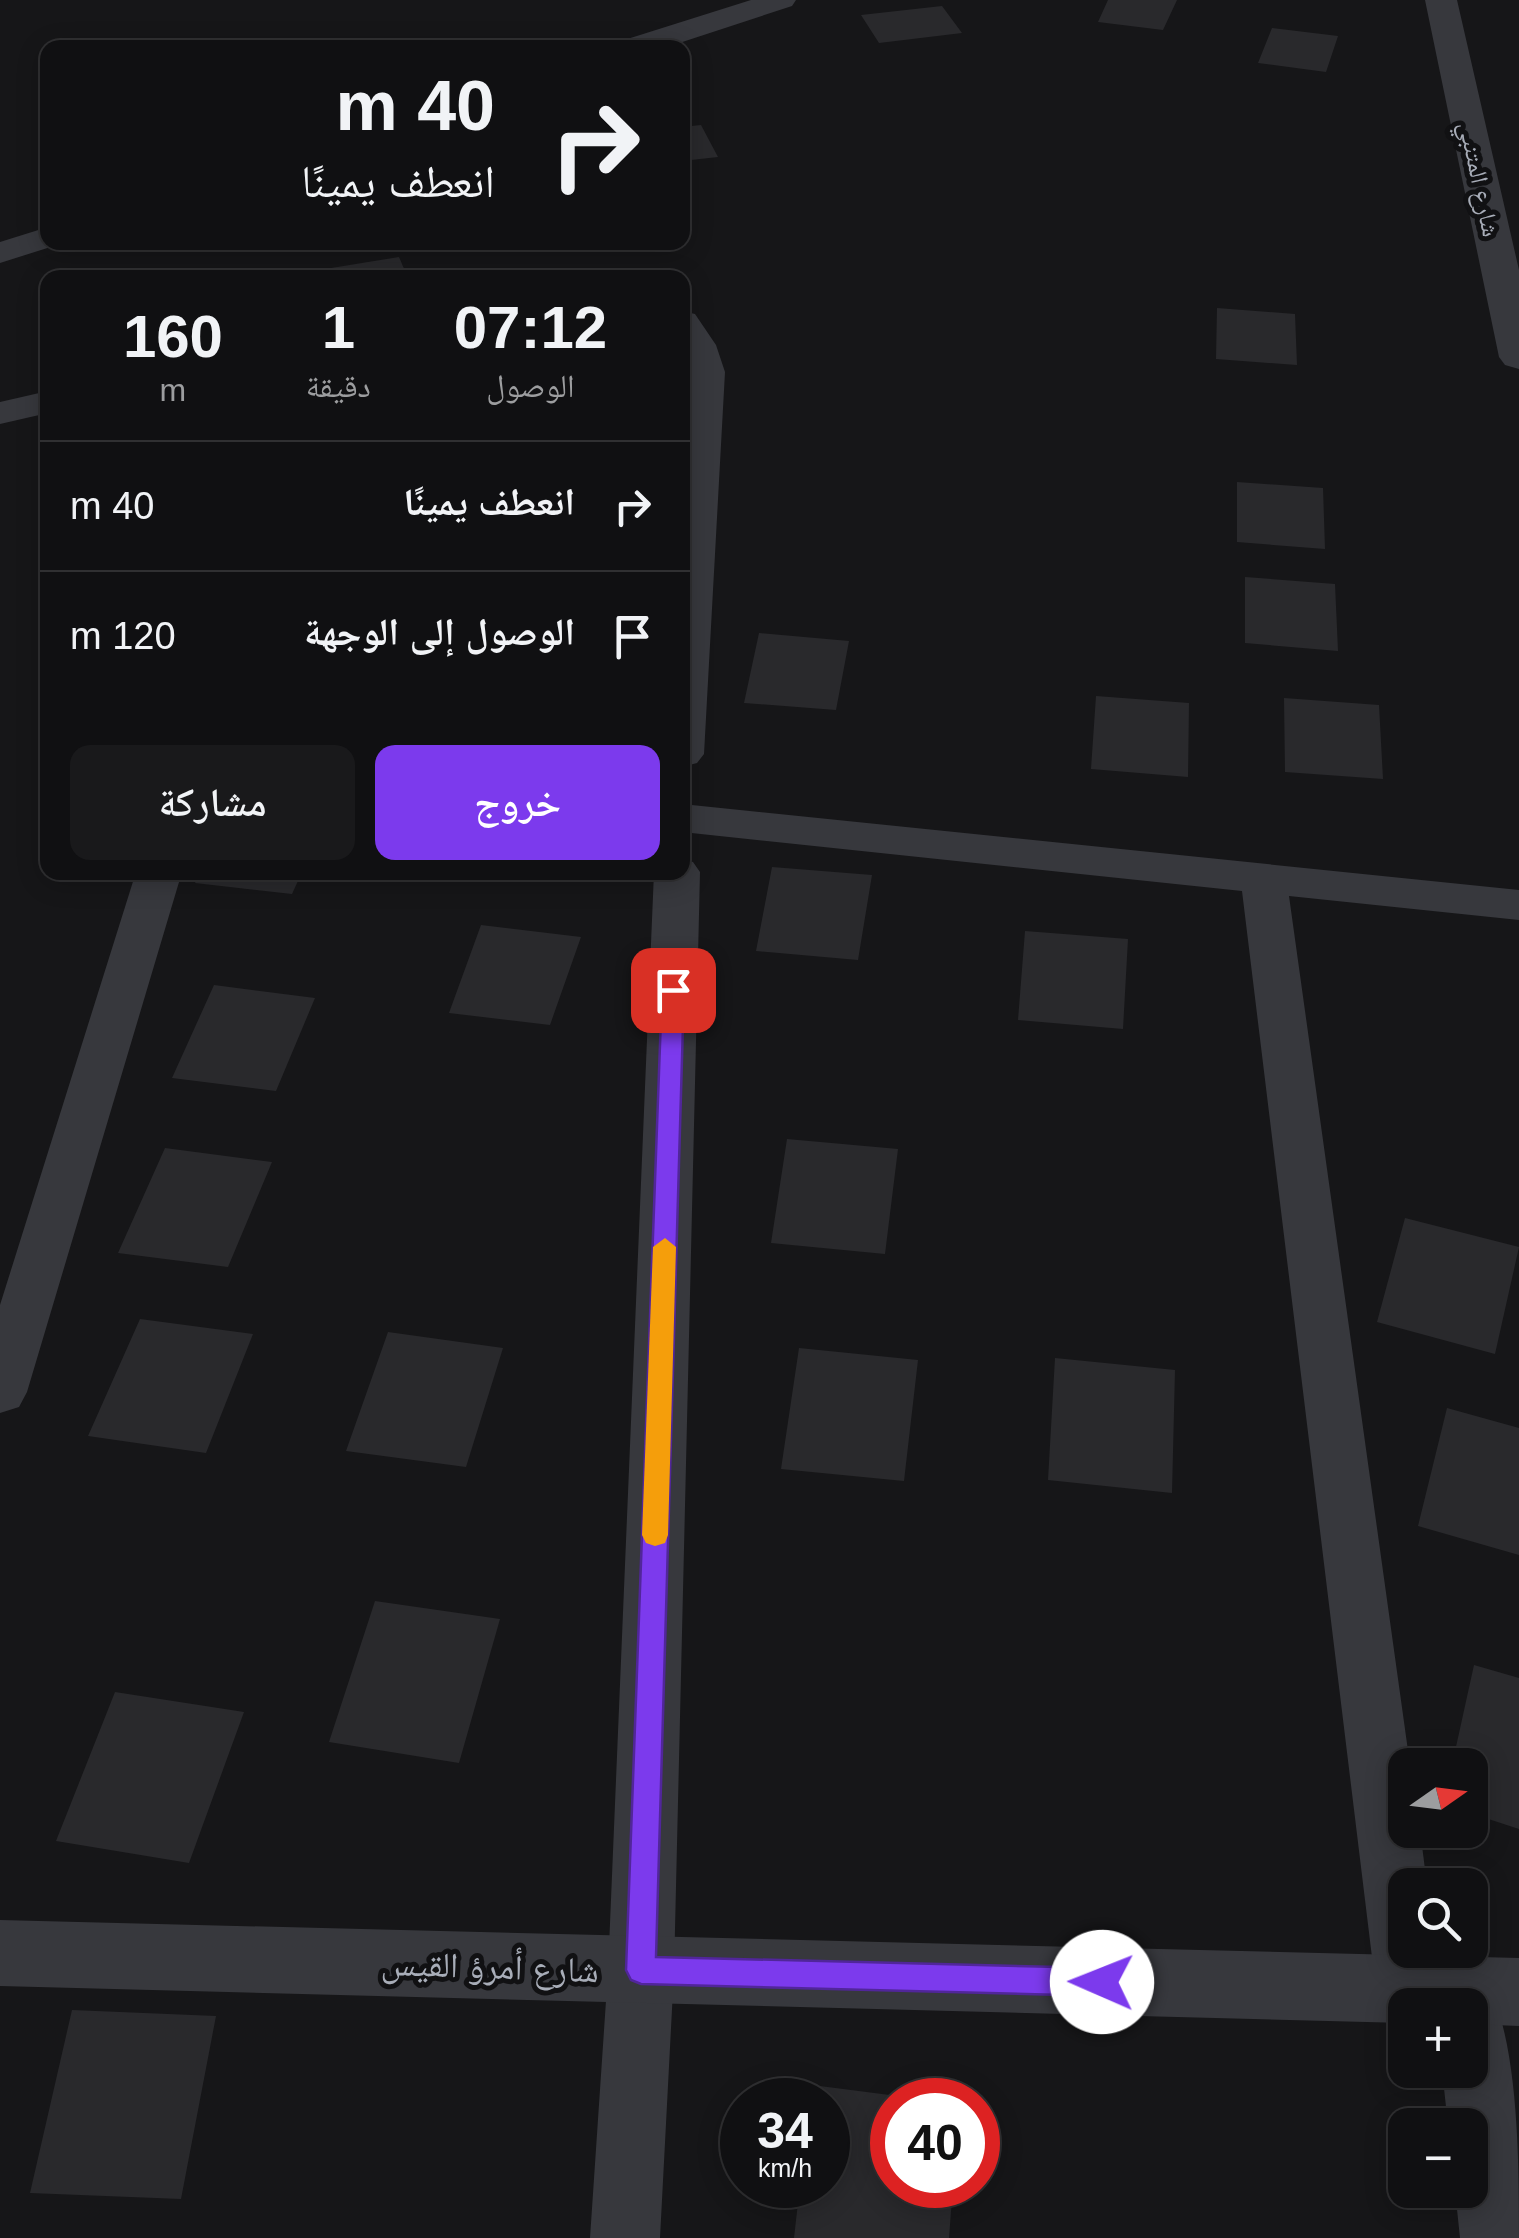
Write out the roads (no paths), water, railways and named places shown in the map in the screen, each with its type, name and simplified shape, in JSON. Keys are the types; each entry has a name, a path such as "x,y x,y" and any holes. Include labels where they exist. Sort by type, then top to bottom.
{"street":[{"path":"657,40 780,0"},
{"name":"شارع المتنبي","path":"1441,0 1519,357"},
{"path":"0,253 40,240"},
{"path":"690,330 707,372 690,632"},
{"path":"0,413 40,404"},
{"path":"690,819 1519,904"},
{"path":"0,1392 157,880"},
{"path":"625,2238 641,1970 677,880"},
{"path":"1264,880 1465,1988"},
{"name":"شارع أمرؤ القيس","path":"0,1952 1388,1996"},
{"path":"1477,2088 1495,2238"}]}
